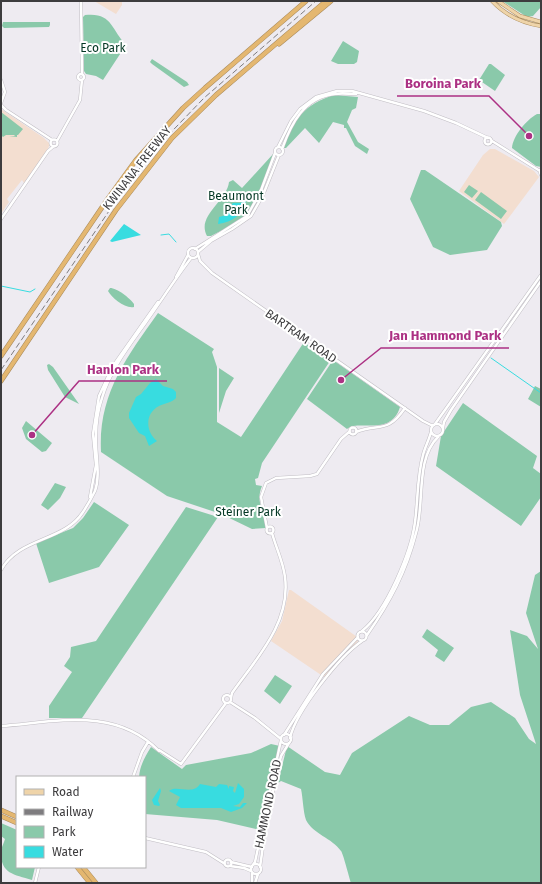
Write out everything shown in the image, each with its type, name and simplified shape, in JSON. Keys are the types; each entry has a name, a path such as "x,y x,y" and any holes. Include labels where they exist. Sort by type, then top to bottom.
{"highway":[{"path":"290,14 302,1"},
{"name":"KWINANA FREEWAY","path":"1,356 136,160 183,108 306,1"},
{"name":"KWINANA FREEWAY","path":"1,381 116,210 146,169 193,116 326,1"},
{"path":"259,58 275,47 331,1"},
{"path":"1,810 16,817"},
{"path":"1,816 16,823"},
{"path":"78,868 90,883"},
{"path":"84,868 96,883"}],"main road":[{"path":"492,1 512,17 528,24 541,26"},
{"path":"498,1 520,16 541,22"}],"street":[{"path":"1,219 48,151 53,141 60,134 79,103 82,80 78,77 82,73 81,1"},
{"path":"1,80 5,92 1,105 6,110 57,144 48,151"},
{"path":"90,499 96,465 93,434 97,406 102,388 113,366 183,266 190,249 195,249 209,238 231,227 247,216 260,192 277,154 282,153 280,148 294,117 310,101 324,94 337,91 352,91 424,111 456,123 488,138 491,142 541,170 541,175"},
{"path":"481,136 487,144 491,142"},
{"path":"485,141 488,138"},
{"path":"53,141 54,146"},
{"path":"1,565 26,546 57,533 71,524 82,513 95,490 98,458 96,437 100,407 109,379 136,337 192,258 211,240 232,229 251,216 264,195 277,154 275,149 280,148"},
{"path":"195,249 198,253 200,261"},
{"path":"188,254 192,258"},
{"name":"BARTRAM ROAD","path":"192,258 200,261 212,273 423,421 431,425 435,425"},
{"path":"284,735 321,677 358,637 359,633 371,623 390,593 410,543 415,521 423,455 431,432 541,275"},
{"path":"275,733 290,738 295,724 326,676 366,638 395,591 413,546 419,519 426,457 431,445 438,436 443,433 444,422 451,410 541,281"},
{"path":"350,433 352,428 360,430 388,426 398,418 405,408"},
{"name":"BARTRAM ROAD","path":"423,421 431,432"},
{"path":"435,425 441,425 443,428"},
{"path":"225,702 230,699 232,693 275,631 283,612 286,587 285,577 281,556 271,534 267,532 260,498 261,492 266,483 276,478 310,476 316,474 346,435 350,433 354,434 356,430"},
{"path":"431,432 435,436 438,436"},
{"path":"266,522 274,530 271,534"},
{"path":"267,528 271,527"},
{"path":"1,570 4,563"},
{"path":"362,631 367,635"},
{"path":"358,637 362,641"},
{"path":"1,726 48,720 91,720 113,723 136,734 159,751 181,764 223,706 225,702 224,698 230,699 275,733 284,744 289,743"},
{"name":"HAMMOND ROAD","path":"252,867 255,862 281,740 284,735"},
{"name":"HAMMOND ROAD","path":"260,866 265,831 281,756 289,743 290,738"},
{"path":"133,776 141,755 149,743"},
{"path":"146,838 206,852 220,859 231,862 252,867 255,865 260,866 261,870 258,874 256,883"},
{"path":"220,859 225,864 230,866 244,868 258,874"},
{"path":"225,864 227,860"},
{"path":"230,866 231,862"},
{"path":"252,867 252,883"},
{"path":"35,883 39,868"}],"shaded area":[{"path":"94,1 122,1 122,5 116,14"},
{"path":"1,109 44,138 50,144 47,151 26,181 24,183 22,180 7,199 9,202 1,214"},
{"path":"490,149 495,149 534,171 539,177 504,224 459,191 483,155"},
{"path":"289,590 360,639 324,677 271,641 282,621"}],"green space":[{"path":"502,1 541,1 541,7 533,16 527,17"},
{"name":"Eco Park","path":"85,15 101,16 106,19 126,45 103,80 96,76 86,74 84,71 83,17"},
{"path":"3,22 50,22 50,25 49,27 4,28 2,26"},
{"path":"343,41 359,51 357,62 354,64 338,64 331,61"},
{"path":"152,59 187,82 189,85 184,87 152,64 150,62"},
{"path":"489,64 505,75 495,91 479,80"},
{"path":"334,95 358,97 356,108 352,110 347,122 358,142 369,149 367,154 355,146 346,128 344,128 344,125 333,122 319,143 305,128 286,148 284,148 296,121 302,114 315,103"},
{"path":"1,112 23,129 17,137 9,136 15,135 6,135 3,137 1,135"},
{"path":"537,114 541,114 541,167 536,166 512,148 517,134 529,120"},
{"name":"Beaumont Park","path":"274,153 263,186 251,209 241,219 233,224 211,236 207,236 205,229 206,222 209,215 223,196 229,182 233,180 242,188"},
{"path":"421,170 425,170 501,222 502,226 487,250 450,255 433,247 410,199"},
{"path":"469,185 478,191 472,198 464,192"},
{"path":"481,192 507,211 501,219 475,200"},
{"path":"110,288 120,291 134,304 134,307 123,305 112,297 108,291"},
{"name":"Steiner Park","path":"158,313 214,349 212,352 217,367 217,422 241,437 304,342 330,361 262,463 258,478 255,479 256,485 262,486 260,492 260,502 266,528 252,529 221,514 167,496 101,452 101,432 109,395 125,362"},
{"path":"333,360 400,407 396,416 389,422 382,425 352,426 347,429 307,399"},
{"path":"49,364 53,367 79,404 65,397 48,370 47,365"},
{"path":"219,368 234,378 226,391 219,413"},
{"path":"535,386 541,389 541,407 528,399"},
{"path":"463,403 537,456 533,468 541,474 541,497 521,526 436,466 441,436"},
{"path":"26,421 52,443 46,451 42,452 26,439 22,428"},
{"path":"55,483 66,487 60,498 48,510 41,505"},
{"path":"94,502 129,525 99,567 49,583 36,543 73,528 83,518"},
{"path":"186,507 218,517 82,718 49,718 49,706 72,672 64,666 70,657 71,647 96,641"},
{"path":"541,571 541,883 351,883 341,851 333,843 313,829 306,820 301,789 281,781 278,783 287,746 325,772 340,775 352,753 409,716 430,725 449,725 471,707 491,702 515,718 529,739 536,744 520,695 510,630 527,636 538,649 526,613 535,575"},
{"path":"427,629 454,648 444,662 435,656 438,650 422,637"},
{"path":"275,675 292,686 280,704 264,691"},
{"path":"271,744 280,746 260,830 217,820 146,814 146,776 139,776 142,765 151,747 182,769 186,765 251,753"},
{"path":"1,823 16,830 16,868 35,868 32,880 9,872 5,868 1,858 1,850 5,839 1,836"}],"water":[{"path":"243,200 246,201 244,206 236,217 228,222 218,224 219,217 226,215 226,207 230,207 233,203 241,203"},
{"path":"124,224 141,235 112,242 110,241"},
{"path":"156,379 163,386 173,389 176,392 176,398 154,409 151,414 148,423 149,428 153,437 157,441 149,446 145,436 139,433 129,418 129,413 136,397"},
{"path":"238,783 244,789 244,797 239,804 233,806 240,807 243,803 247,803 242,808 231,812 221,808 181,808 176,805 180,797 169,791 172,789 189,790 200,784 216,787 219,784 227,785 229,789 229,786 234,787 233,791 235,793"},
{"path":"160,788 161,791 158,801 160,805 154,805 152,800"}],"waterway":[{"path":"161,235 169,234 176,242"},
{"path":"1,286 30,292 35,289"},
{"path":"491,358 541,393"}],"railway":[{"path":"1,370 124,189 153,151 204,98 316,1"}],"place":[{"name":"Boroina Park","path":"529,136"},
{"name":"Jan Hammond Park","path":"341,380"},
{"name":"Hanlon Park","path":"32,435"}]}
